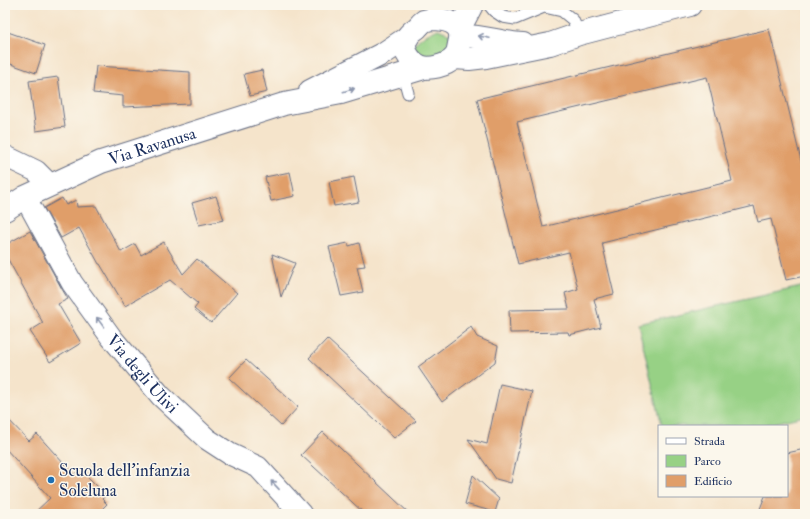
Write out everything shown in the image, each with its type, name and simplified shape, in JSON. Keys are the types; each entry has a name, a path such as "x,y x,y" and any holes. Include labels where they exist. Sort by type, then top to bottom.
{"main road":[{"path":"284,104 384,53 408,36 438,5"},
{"path":"454,58 458,51 460,33 472,5"},
{"path":"408,36 406,52 409,59 413,63 424,68 434,67 454,58 469,59 486,57 550,44 579,34 690,5"},
{"path":"424,21 445,19 453,22 460,33 511,43 550,44"},
{"path":"284,104 341,93 406,84 424,68"},
{"name":"Via Ravanusa","path":"5,210 25,197 101,162 284,104"}],"street":[{"path":"5,156 36,171 50,185"},
{"name":"Via degli Ulivi","path":"25,197 72,283 111,337 161,396 207,439 230,454 258,467 301,514"}],"lane":[{"path":"460,33 484,5"},
{"path":"489,5 494,11 503,17 515,18 544,6 562,11 572,20 579,34"}],"green space":[{"path":"438,29 450,34 450,41 446,51 439,55 422,59 413,45 422,37"},
{"path":"805,286 805,416 764,425 662,425 638,324"}],"building":[{"path":"769,29 805,177 805,276 786,280 771,219 758,222 754,206 602,243 614,294 594,299 601,327 569,335 568,332 510,333 509,310 569,309 565,293 578,289 569,252 518,264 477,99","holes":["707,77 732,181 543,227 517,122"]},
{"path":"5,31 45,45 36,73 5,62"},
{"path":"96,66 190,72 190,104 123,107 123,96 93,93"},
{"path":"262,70 267,92 250,96 244,74"},
{"path":"58,77 65,127 36,131 29,81"},
{"path":"290,172 295,196 271,201 265,177"},
{"path":"354,177 359,202 334,206 329,182"},
{"path":"216,196 224,220 199,225 192,203"},
{"path":"62,198 66,205 76,200 77,207 96,206 121,252 135,244 141,255 164,242 183,274 197,259 237,293 211,323 194,309 198,304 170,280 125,306 79,228 61,238 44,208"},
{"path":"30,231 68,299 58,304 81,343 50,362 30,331 43,323 5,254 5,245"},
{"path":"348,243 349,246 359,243 365,266 357,267 363,292 341,296 329,247"},
{"path":"272,254 295,263 281,297"},
{"path":"471,327 477,337 498,346 495,362 442,402 418,367"},
{"path":"327,339 416,421 394,438 309,358"},
{"path":"246,360 298,407 281,426 229,378"},
{"path":"500,384 532,391 511,483 496,479 468,439 487,444"},
{"path":"5,416 29,441 37,434 74,475 80,469 106,495 102,499 107,504 97,514 33,514 50,498 5,448"},
{"path":"323,432 410,514 365,514 301,455"},
{"path":"805,449 805,514 758,514 765,497 788,497 788,453"},
{"path":"473,475 499,499 495,512 465,504"}],"place":[{"name":"Scuola dell'infanzia Soleluna","path":"51,480"}]}
